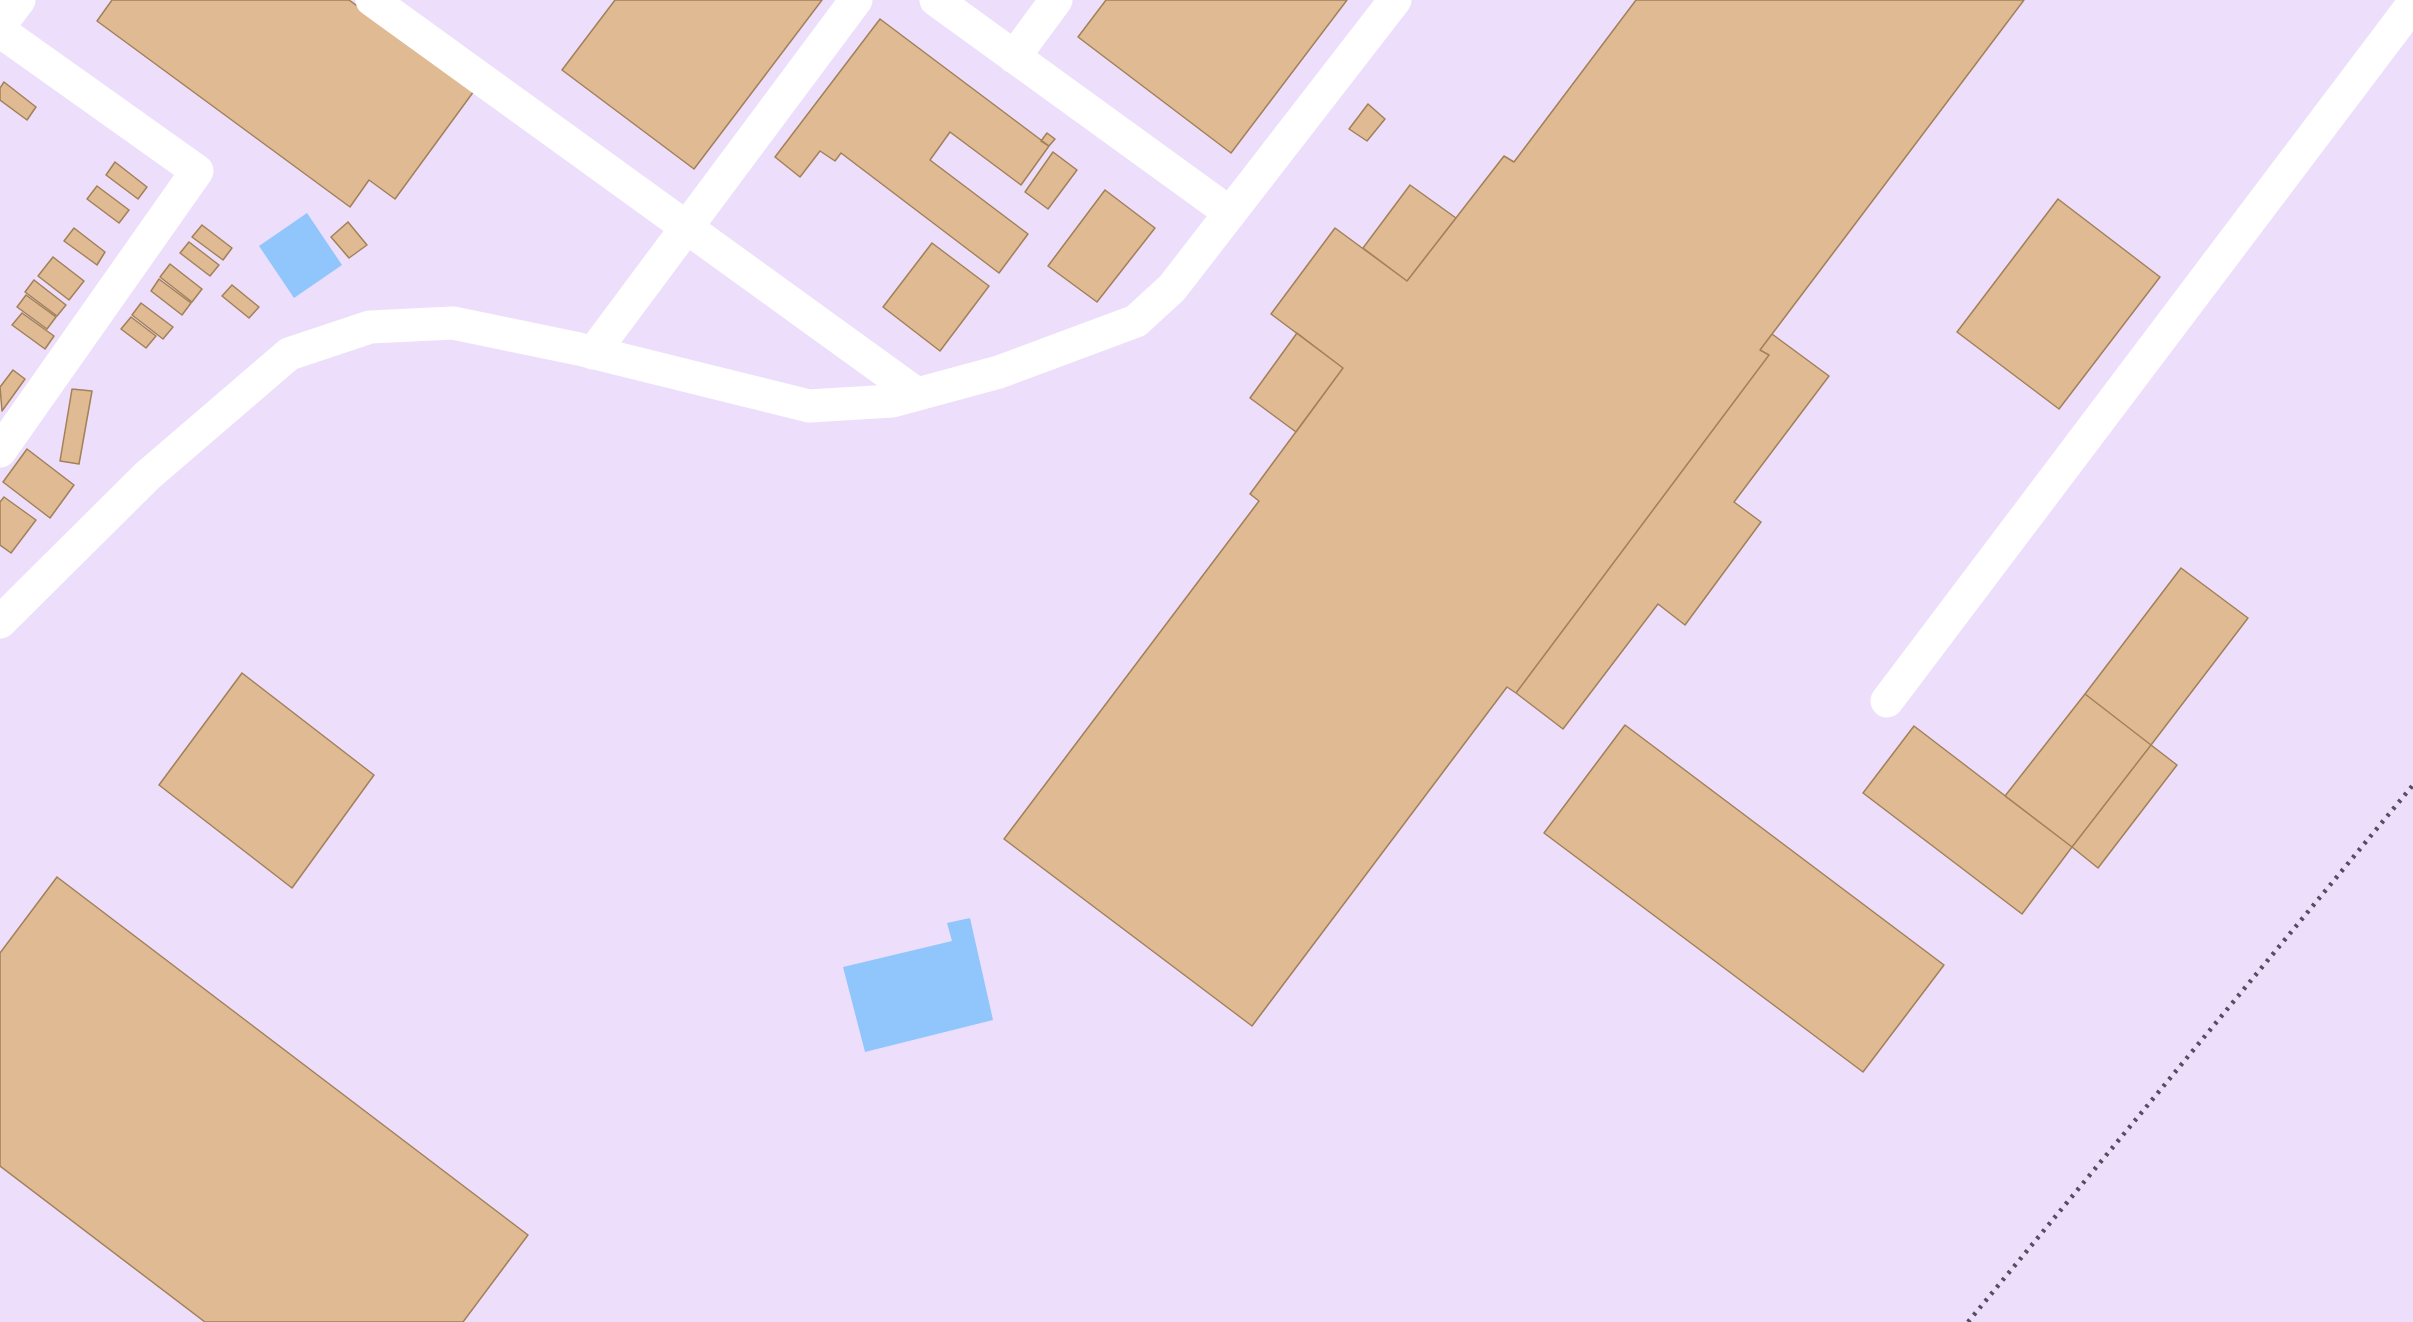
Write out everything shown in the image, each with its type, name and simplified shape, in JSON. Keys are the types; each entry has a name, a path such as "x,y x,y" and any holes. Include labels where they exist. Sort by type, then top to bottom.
{"lane":[{"path":"0,25 19,0"},
{"path":"372,0 917,394"},
{"path":"593,353 856,0"},
{"path":"936,0 1230,213"},
{"path":"1014,57 1056,0"},
{"path":"0,622 147,476 289,354 370,327 453,322 593,353 809,406 892,401 999,372 1136,321 1172,288 1395,0"},
{"path":"1887,701 2413,4"},
{"path":"0,31 197,171 0,451"}],"water":[{"path":"307,213 342,265 294,298 259,246"},
{"path":"970,918 993,1020 865,1052 843,967 952,941 947,923"}],"building":[{"path":"112,0 349,0 474,91 395,199 369,180 350,207 97,21"},
{"path":"615,0 822,0 694,169 562,70"},
{"path":"1106,0 1347,0 1231,153 1078,37"},
{"path":"1636,0 2024,0 1760,350 1769,355 1516,693 1507,687 1252,1026 1004,839 1259,501 1250,494 1343,368 1271,314 1335,228 1407,281 1504,156 1514,162"},
{"path":"880,19 1049,146 1021,185 950,132 930,160 1028,234 999,273 841,153 835,161 820,151 800,177 775,157"},
{"path":"4,82 36,107 27,120 0,100 0,88"},
{"path":"1368,104 1385,119 1367,141 1349,129"},
{"path":"1047,133 1055,139 1049,146 1041,141"},
{"path":"1053,152 1077,170 1048,209 1025,192"},
{"path":"115,162 147,187 138,199 106,175"},
{"path":"1410,185 1456,218 1407,281 1363,248"},
{"path":"97,186 129,210 119,223 87,199"},
{"path":"1105,190 1155,228 1097,302 1048,266"},
{"path":"2058,199 2160,277 2059,409 1957,332"},
{"path":"348,222 367,245 349,258 331,237"},
{"path":"202,225 232,248 223,260 192,237"},
{"path":"74,228 105,252 97,265 64,241"},
{"path":"189,242 219,265 210,276 180,253"},
{"path":"932,243 989,286 940,351 883,307"},
{"path":"53,257 84,281 69,300 38,276"},
{"path":"170,264 202,289 192,302 160,277"},
{"path":"159,279 191,303 182,315 151,291"},
{"path":"34,280 66,305 57,316 25,292"},
{"path":"232,285 259,307 249,318 222,296"},
{"path":"26,295 56,317 47,329 17,307"},
{"path":"141,303 173,327 163,339 132,315"},
{"path":"22,313 54,336 45,349 12,325"},
{"path":"131,317 156,336 146,348 121,329"},
{"path":"1297,333 1343,368 1296,432 1250,398"},
{"path":"1772,334 1829,376 1734,502 1761,522 1685,625 1658,604 1563,729 1516,693 1769,355 1760,350"},
{"path":"13,370 25,379 2,411 0,387"},
{"path":"72,389 92,391 79,464 60,461"},
{"path":"27,449 74,485 50,518 3,482"},
{"path":"4,497 36,520 11,553 0,545 0,502"},
{"path":"2181,568 2248,618 2151,745 2085,694"},
{"path":"242,673 374,775 292,888 159,785"},
{"path":"2085,694 2151,745 2072,847 2005,796"},
{"path":"1625,725 1944,965 1863,1072 1544,833"},
{"path":"1914,726 2072,847 2022,914 1863,793"},
{"path":"2151,745 2177,765 2098,868 2072,847"},
{"path":"57,877 528,1235 463,1322 205,1322 0,1166 0,953"}],"railway":[{"path":"1968,1322 2413,785"}]}
